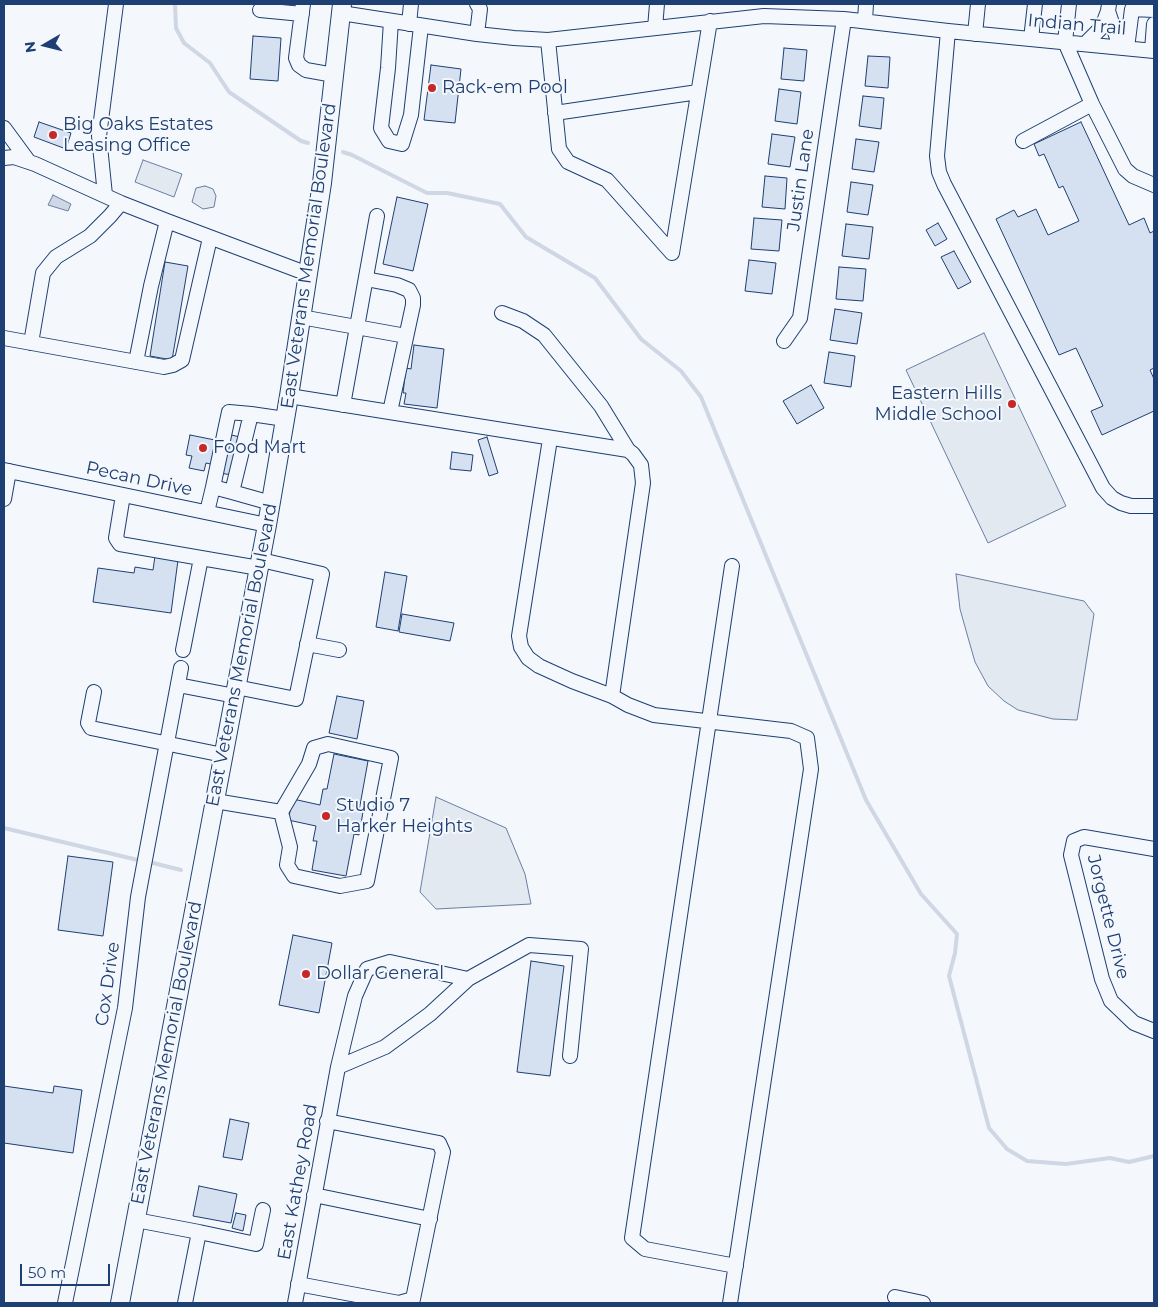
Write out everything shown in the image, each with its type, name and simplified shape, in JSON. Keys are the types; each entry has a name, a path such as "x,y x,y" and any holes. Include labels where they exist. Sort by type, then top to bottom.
{"main road":[{"name":"East Veterans Memorial Boulevard","path":"120,1303 271,503 322,183 342,8"}],"street":[{"path":"104,195 99,136 116,4"},
{"path":"391,21 381,128 389,141 402,144 411,115 415,25 411,4"},
{"path":"477,34 480,9 478,4"},
{"path":"655,28 657,4"},
{"path":"865,21 866,4"},
{"path":"975,34 978,4"},
{"path":"1031,39 1035,4"},
{"path":"1069,4 1065,42 1092,104 1125,169 1134,176 1154,185"},
{"path":"1085,44 1097,34 1109,7"},
{"path":"1109,7 1123,48"},
{"name":"Indian Trail","path":"342,8 391,21 415,25 477,34 548,40 764,16 844,18 975,34 1153,50"},
{"path":"1123,48 1132,8 1154,10"},
{"path":"260,10 302,9 296,58 299,65 306,70 334,75"},
{"name":"Justin Lane","path":"784,342 800,318 844,18"},
{"path":"548,40 559,149 568,162 607,180 672,254 710,21"},
{"path":"1153,50 1154,24"},
{"path":"948,31 937,156 939,172 944,184 1103,488 1112,498 1121,503 1131,506 1154,506"},
{"path":"555,113 698,92"},
{"path":"1023,141 1092,104"},
{"path":"4,128 29,162"},
{"path":"4,158 14,157 29,162 121,203 308,274"},
{"path":"31,343 43,273 56,257 90,236 121,203"},
{"path":"343,404 377,216"},
{"path":"136,362 151,286 167,221"},
{"path":"4,338 164,367 173,365 182,360 210,238"},
{"path":"366,279 397,285 409,290 412,298 413,305 390,412"},
{"path":"502,313 523,321 544,335 601,406 628,450 641,466 643,483 612,696"},
{"path":"301,317 406,336"},
{"path":"289,396 628,450"},
{"path":"207,512 229,412 285,420"},
{"path":"232,492 250,414"},
{"path":"550,439 519,636 521,647 528,658 539,666 572,682 612,696 654,716 791,731 807,738 810,769 730,1303"},
{"path":"4,499 6,471"},
{"name":"Pecan Drive","path":"6,471 267,525"},
{"path":"213,487 271,503"},
{"path":"123,495 116,538 120,544 201,558 260,564 322,574 296,699 178,685"},
{"path":"183,650 201,558"},
{"path":"732,566 632,1238 645,1250 736,1266"},
{"path":"307,644 339,650"},
{"name":"Cox Drive","path":"65,1303 125,1008 138,897 181,668"},
{"path":"94,692 88,723 91,728 223,755"},
{"path":"328,744 391,758 367,881 340,886 294,876 287,864 290,847 281,812 309,764 314,748 328,744"},
{"path":"215,801 281,812"},
{"name":"Jorgette Drive","path":"1154,849 1084,837 1074,842 1071,855 1102,979 1111,1001 1134,1023 1154,1031"},
{"path":"338,1067 385,1046 430,1014 468,979 529,945 581,949 570,1056"},
{"name":"East Kathey Road","path":"295,1303 338,1067 355,996 367,969 390,962 468,979"},
{"path":"298,1284 399,1303 413,1299 443,1152 439,1143 327,1122"},
{"path":"314,1195 430,1219"},
{"path":"136,1220 256,1244 263,1210"},
{"path":"188,1302 199,1232"},
{"path":"895,1297 923,1303"}],"shaded area":[{"path":"143,160 182,174 174,197 135,182"},
{"path":"205,186 213,189 216,196 214,207 203,209 192,202 196,188"},
{"path":"53,195 71,204 68,211 48,205"},
{"path":"984,333 1066,506 988,543 906,370"},
{"path":"956,574 1084,601 1094,614 1077,720 1053,719 1018,710 1004,701 988,686 975,662 960,609"},
{"path":"436,797 506,828 525,874 531,904 436,909 420,892"}],"building":[{"path":"253,36 281,38 278,81 250,79"},
{"path":"784,48 807,50 804,81 781,79"},
{"path":"868,56 890,57 888,88 865,86"},
{"path":"431,65 461,69 455,123 424,120"},
{"path":"779,89 801,92 797,124 775,121"},
{"path":"863,96 884,98 881,129 859,126"},
{"name":"Big Oaks Estates Leasing Office","path":"39,122 71,133 66,149 34,137"},
{"path":"1081,122 1129,225 1144,218 1150,233 1154,231 1154,368 1150,370 1154,379 1154,411 1102,435 1091,411 1103,406 1076,348 1059,355 996,219 1014,210 1018,217 1036,209 1048,235 1079,221 1063,186 1059,188 1044,154 1039,156 1034,144"},
{"path":"772,134 795,137 790,167 768,164"},
{"path":"856,139 879,142 874,172 852,169"},
{"path":"765,176 787,178 785,209 762,207"},
{"path":"851,182 873,185 868,215 847,212"},
{"path":"397,197 428,204 413,271 383,264"},
{"path":"754,218 782,220 779,251 751,249"},
{"path":"938,223 947,239 935,246 926,230"},
{"path":"846,224 873,227 869,259 842,256"},
{"path":"954,251 971,282 958,289 941,257"},
{"path":"749,260 776,263 772,294 745,291"},
{"path":"165,262 188,266 172,360 150,356"},
{"path":"839,267 866,269 863,301 836,299"},
{"path":"835,309 862,313 857,344 830,340"},
{"path":"414,345 444,349 437,408 404,404 406,393 403,393 406,368 411,369"},
{"path":"829,352 855,356 851,387 824,383"},
{"path":"811,385 824,408 797,424 783,401"},
{"path":"227,434 240,437 233,475 219,473"},
{"name":"Food Mart","path":"190,435 220,441 215,465 206,463 204,471 189,468 192,456 186,455"},
{"path":"487,437 498,473 489,476 478,440"},
{"path":"452,452 473,455 471,471 450,469"},
{"path":"155,556 178,560 171,613 93,602 98,568 134,573 135,567 153,570"},
{"path":"385,572 407,576 398,631 376,627"},
{"path":"402,614 454,623 450,641 399,632"},
{"path":"337,696 364,701 357,739 329,733"},
{"name":"Studio 7 Harker Heights","path":"334,754 368,761 359,811 363,812 359,835 354,834 346,876 312,870 317,841 313,841 316,826 288,820 293,799 320,805 323,789 327,789"},
{"path":"68,856 113,862 103,936 58,930"},
{"name":"Dollar General","path":"293,935 332,943 319,1013 279,1005"},
{"path":"531,961 564,966 550,1076 517,1072"},
{"path":"4,1086 53,1093 54,1086 82,1090 73,1153 4,1143"},
{"path":"230,1119 249,1123 242,1160 223,1157"},
{"path":"199,1186 237,1194 231,1223 193,1216"},
{"path":"236,1213 246,1215 243,1231 232,1228"}],"waterway":[{"path":"175,4 176,28 184,43 210,63 229,92 301,141 308,143"},
{"path":"343,152 427,193 447,193 500,204 526,237 595,278 641,339 681,371 701,397 866,800 921,894 957,934 955,953 949,976 989,1128 1007,1149 1027,1161 1066,1164 1110,1158 1129,1162 1154,1156"},
{"path":"4,828 142,861"},
{"path":"149,862 181,870"}],"place":[{"name":"Rack-em Pool","path":"432,88"},
{"name":"Big Oaks Estates Leasing Office","path":"53,135"},
{"name":"Eastern Hills Middle School","path":"1012,404"},
{"name":"Food Mart","path":"203,448"},
{"name":"Studio 7 Harker Heights","path":"326,816"},
{"name":"Dollar General","path":"306,974"}]}
